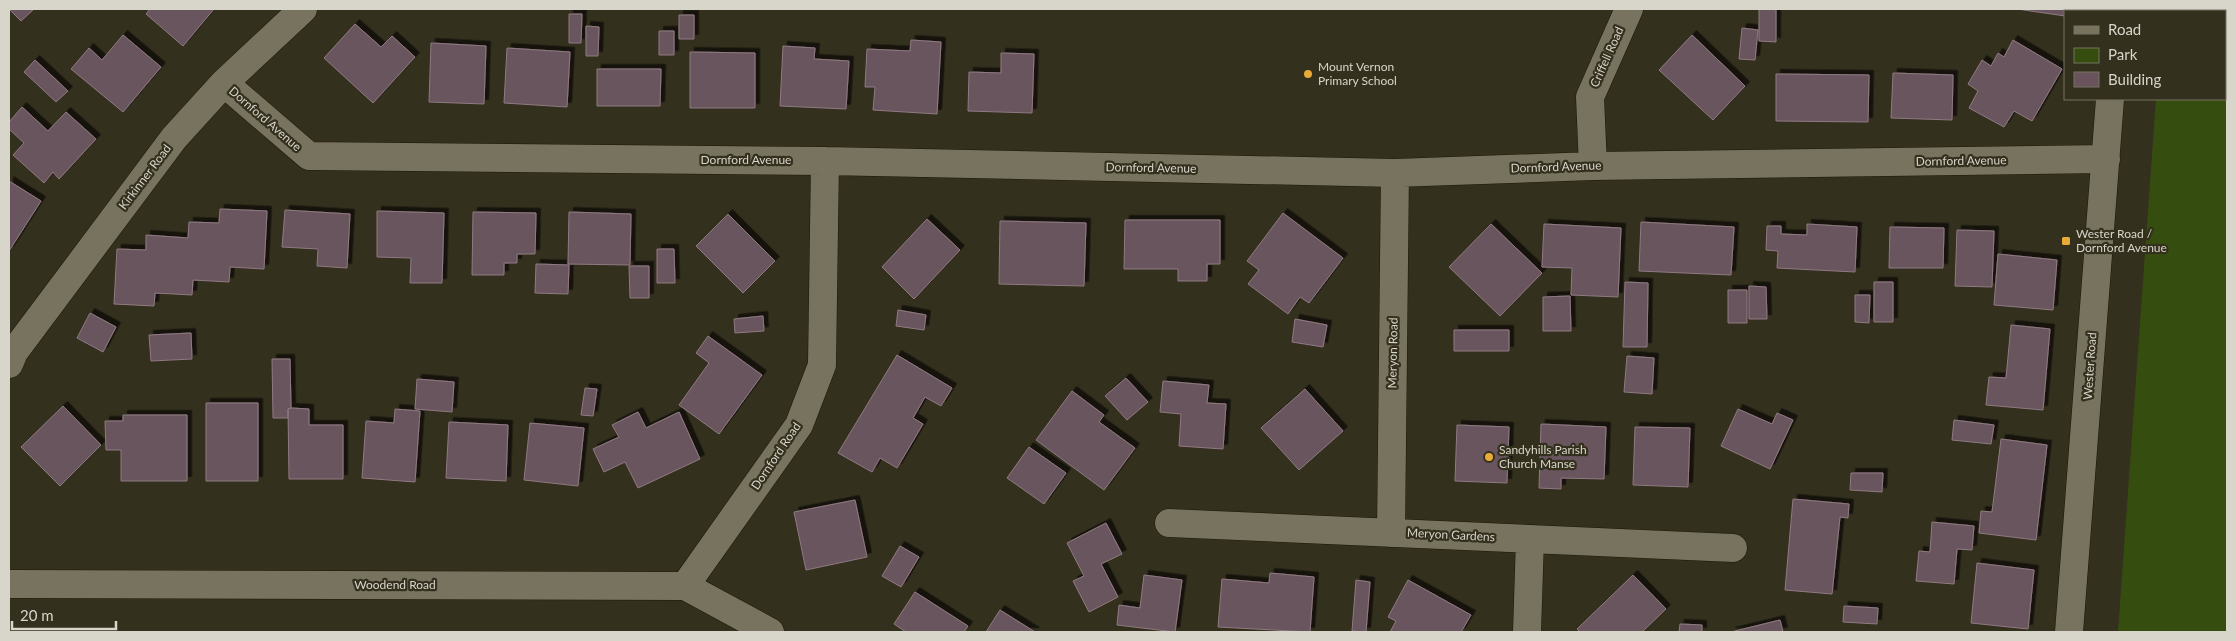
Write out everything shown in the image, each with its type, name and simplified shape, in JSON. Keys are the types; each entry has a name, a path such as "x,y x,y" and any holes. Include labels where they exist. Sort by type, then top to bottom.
{"street":[{"name":"Kirkinner Road","path":"11,354 174,138 224,83 303,9"},
{"name":"Criffell Road","path":"1593,166 1590,96 1628,9"},
{"name":"Dornford Avenue","path":"224,83 309,156 825,160 1395,173 1593,166 2106,159"},
{"name":"Wester Road","path":"2069,632 2110,100"},
{"name":"Dornford Road","path":"685,586 799,425 822,365 825,160"},
{"name":"Meryon Road","path":"1391,533 1395,173"},
{"name":"Meryon Gardens","path":"1169,523 1733,548"},
{"path":"1527,632 1530,539"},
{"name":"Woodend Road","path":"9,584 685,586 770,632"}],"green space":[{"path":"2226,78 2227,632 2118,632 2156,100 2226,100"}],"building":[{"path":"9,9 32,9 33,10 21,21"},
{"path":"150,9 214,9 183,46 146,14"},
{"path":"1759,9 1776,9 1776,42 1759,41"},
{"path":"2017,9 2069,9 2064,10 2064,16"},
{"path":"2227,9 2227,35 2226,10 2207,10"},
{"path":"569,14 582,14 581,43 569,43"},
{"path":"679,15 694,15 694,39 679,39"},
{"path":"355,24 381,47 392,36 415,57 373,103 324,58"},
{"path":"586,26 599,27 598,56 586,56"},
{"path":"1742,28 1758,30 1755,60 1739,59"},
{"path":"659,31 674,31 674,55 659,55"},
{"path":"123,35 161,67 123,112 71,69 89,48 102,60"},
{"path":"1692,35 1745,86 1713,120 1659,70"},
{"path":"911,40 941,42 937,114 873,110 875,87 865,87 867,49 910,51"},
{"path":"2013,40 2062,69 2032,121 2014,111 2004,127 1969,108 1978,91 1968,84 1982,60 1991,66 1998,53 2004,57"},
{"path":"431,43 486,46 484,104 429,102"},
{"path":"783,46 815,48 814,59 849,61 846,109 780,106"},
{"path":"507,48 570,52 567,107 504,103"},
{"path":"690,52 755,53 755,108 690,108"},
{"path":"1001,53 1034,54 1032,113 968,111 969,72 1001,73"},
{"path":"35,60 68,91 56,102 24,72"},
{"path":"597,69 661,69 660,106 597,106"},
{"path":"1893,73 1953,75 1952,120 1891,118"},
{"path":"1776,74 1869,75 1868,122 1776,121"},
{"path":"22,107 48,131 66,112 96,139 59,179 53,172 44,183 13,155 24,143 9,129 9,122"},
{"path":"9,181 41,201 9,251"},
{"path":"220,209 267,211 264,269 230,267 229,282 193,280 192,295 155,293 154,306 114,304 117,249 146,250 146,235 188,238 189,222 219,223"},
{"path":"285,210 350,214 347,268 317,266 318,249 282,247"},
{"path":"377,211 444,213 442,283 410,283 411,258 377,257"},
{"path":"473,212 536,213 535,254 517,254 517,263 504,263 504,275 472,275"},
{"path":"569,212 631,214 630,265 568,264"},
{"path":"1283,213 1343,258 1309,303 1300,297 1288,314 1248,284 1259,270 1247,261"},
{"path":"728,214 775,261 743,293 696,246"},
{"path":"927,219 960,250 914,299 882,267"},
{"path":"1125,220 1220,220 1220,264 1207,264 1207,281 1178,281 1178,269 1124,269"},
{"path":"1000,221 1086,223 1084,286 999,284"},
{"path":"1641,222 1734,227 1731,275 1639,271"},
{"path":"1491,224 1542,273 1500,316 1449,267"},
{"path":"1544,224 1621,228 1618,297 1571,295 1572,268 1542,267"},
{"path":"1807,224 1857,227 1855,272 1777,268 1778,251 1766,250 1767,226 1781,226 1781,234 1807,235"},
{"path":"1890,227 1944,228 1943,268 1889,268"},
{"path":"1957,230 1994,231 1992,287 1955,286"},
{"path":"657,249 674,249 675,283 657,283"},
{"path":"1998,254 2057,260 2053,310 1994,305"},
{"path":"536,264 569,265 568,294 535,293"},
{"path":"629,266 649,266 649,298 630,298"},
{"path":"1625,282 1648,283 1647,347 1623,347"},
{"path":"1874,282 1893,282 1893,322 1874,322"},
{"path":"1749,286 1766,287 1767,319 1749,319"},
{"path":"1728,290 1747,290 1747,323 1728,323"},
{"path":"1855,295 1870,295 1869,323 1855,322"},
{"path":"1570,296 1571,331 1543,331 1543,297"},
{"path":"898,310 926,315 924,330 896,326"},
{"path":"90,313 116,327 103,352 77,338"},
{"path":"763,316 764,331 735,333 734,319"},
{"path":"1295,319 1327,325 1323,347 1292,342"},
{"path":"2011,325 2050,329 2043,410 1986,405 1989,377 2006,378"},
{"path":"1454,330 1509,330 1509,351 1454,351"},
{"path":"191,333 192,359 151,361 149,335"},
{"path":"708,336 762,375 719,434 679,405 709,363 696,353"},
{"path":"897,355 952,388 941,406 925,397 913,418 923,424 897,468 880,458 872,472 838,453"},
{"path":"1627,356 1654,358 1652,394 1624,392"},
{"path":"272,359 290,359 291,408 288,409 288,418 273,418"},
{"path":"1126,378 1148,402 1127,420 1105,396"},
{"path":"417,379 454,382 452,412 415,409"},
{"path":"1163,381 1209,385 1207,403 1226,404 1223,449 1179,446 1181,414 1160,412"},
{"path":"585,388 597,389 593,416 581,415"},
{"path":"1305,389 1343,431 1299,470 1261,428"},
{"path":"1072,391 1104,415 1099,422 1135,448 1104,490 1036,440"},
{"path":"206,403 258,403 258,481 206,481"},
{"path":"63,406 101,445 60,486 21,447"},
{"path":"288,409 309,409 309,425 343,425 343,479 289,479"},
{"path":"395,409 420,411 415,482 362,478 366,421 394,423"},
{"path":"1738,409 1772,424 1777,413 1793,420 1770,469 1721,446"},
{"path":"638,412 646,428 679,412 700,459 638,488 625,462 604,472 593,449 619,437 612,425"},
{"path":"123,415 187,415 187,481 121,481 121,450 106,450 105,421 123,421"},
{"path":"1954,420 1994,425 1991,444 1952,440"},
{"path":"449,422 508,425 506,481 446,478"},
{"path":"530,423 584,428 578,486 524,480"},
{"path":"1541,424 1606,427 1604,479 1561,478 1561,489 1539,488"},
{"path":"1457,425 1509,427 1507,483 1455,481"},
{"path":"1635,427 1690,428 1688,487 1633,485"},
{"path":"2001,439 2047,445 2036,540 1979,533 1981,511 1992,512"},
{"path":"1029,447 1066,473 1044,504 1007,478"},
{"path":"1851,473 1883,473 1882,492 1850,490"},
{"path":"1793,499 1849,504 1848,518 1840,517 1832,594 1785,590"},
{"path":"855,500 867,557 806,570 794,512"},
{"path":"1932,522 1974,526 1972,550 1957,549 1954,584 1916,581 1919,551 1930,552"},
{"path":"1106,523 1122,554 1101,564 1118,597 1089,612 1073,581 1084,576 1067,543"},
{"path":"900,546 919,557 901,587 882,576"},
{"path":"1977,563 2034,570 2028,629 1971,623"},
{"path":"1270,573 1314,577 1310,632 1218,627 1222,579 1269,583"},
{"path":"1144,575 1182,580 1175,632 1117,625 1119,605 1140,608"},
{"path":"1633,575 1666,609 1642,632 1580,632 1577,629"},
{"path":"1356,580 1370,582 1366,632 1352,631"},
{"path":"1408,580 1471,615 1461,632 1390,632 1396,621 1388,617"},
{"path":"915,592 968,626 964,632 906,632 894,624"},
{"path":"1844,606 1878,608 1877,624 1843,622"},
{"path":"1000,610 1035,632 986,632"},
{"path":"1780,620 1783,632 1731,632"},
{"path":"1680,624 1702,625 1702,632 1679,632"}],"place":[{"name":"Mount Vernon Primary School","path":"1308,74"},
{"name":"Wester Road / Dornford Avenue","path":"2066,241"},
{"name":"Sandyhills Parish Church Manse","path":"1489,457"}]}
